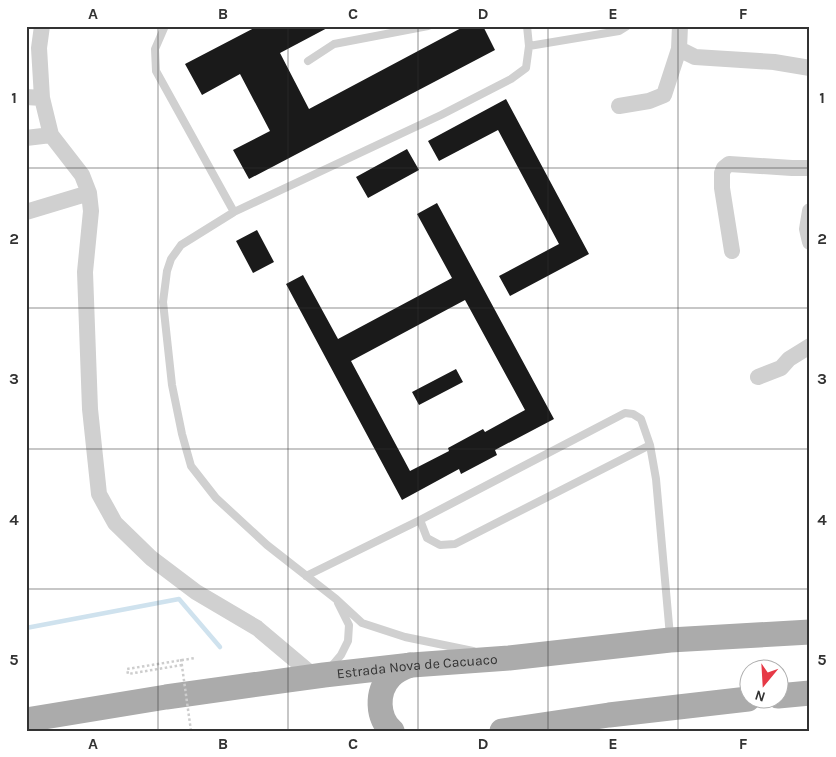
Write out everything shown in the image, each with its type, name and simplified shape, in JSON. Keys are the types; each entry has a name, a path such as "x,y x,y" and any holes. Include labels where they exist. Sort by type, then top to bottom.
{"main road":[{"name":"Estrada Nova de Cacuaco","path":"26,720 157,699 412,665 509,658 670,640 810,632"},
{"path":"392,731 388,728 382,716 380,702 382,689 389,678 400,669 412,665"},
{"path":"788,695 810,693"},
{"path":"502,731 609,715 738,700"}],"street":[{"path":"42,26 34,97 51,135 82,175 89,192 91,211 85,272 90,409 99,494 115,523 151,558 196,592 257,628 319,676"},
{"path":"619,106 649,101 664,95 678,49 680,26"},
{"path":"678,49 695,57 774,62 810,68"},
{"path":"26,138 51,135"},
{"path":"732,251 722,188 724,168 730,164 810,168"},
{"path":"26,212 89,192"},
{"path":"810,211 807,230 810,242"},
{"path":"758,377 781,368 789,359 810,346"}],"lane":[{"path":"165,26 155,49 156,71 234,212"},
{"path":"308,61 334,44 428,26"},
{"path":"509,658 405,637 362,623 336,599 267,545 216,498 191,466 182,434 172,386 163,302 167,271 171,259 181,245 234,212 442,115 511,79 526,68 529,46 527,26"},
{"path":"529,46 619,31 627,26"},
{"path":"306,576 420,520 625,413 634,414 641,419 650,445 656,479 670,640"},
{"path":"420,520 427,538 440,545 455,544 650,445"},
{"path":"319,676 341,656 348,641 349,625 336,599"}],"path":[{"path":"182,665 128,674 127,669 195,658"},
{"path":"181,659 191,731"}],"building":[{"path":"258,26 331,26 280,53 309,109 465,26 483,26 495,50 249,179 233,150 270,131 240,74 202,95 185,64"},
{"path":"506,99 589,254 510,296 499,276 559,244 498,130 439,161 428,141"},
{"path":"407,149 419,170 368,198 356,177"},
{"path":"437,203 554,419 495,450 497,455 461,474 459,469 402,500 286,284 303,275 338,339 452,278 417,214","holes":["465,300 525,410 485,432 483,429 448,448 449,451 410,471 351,361"]},
{"path":"257,230 274,262 253,273 236,241"},
{"path":"456,369 463,382 419,405 412,392"}],"waterway":[{"path":"26,628 179,599 220,647"}]}
